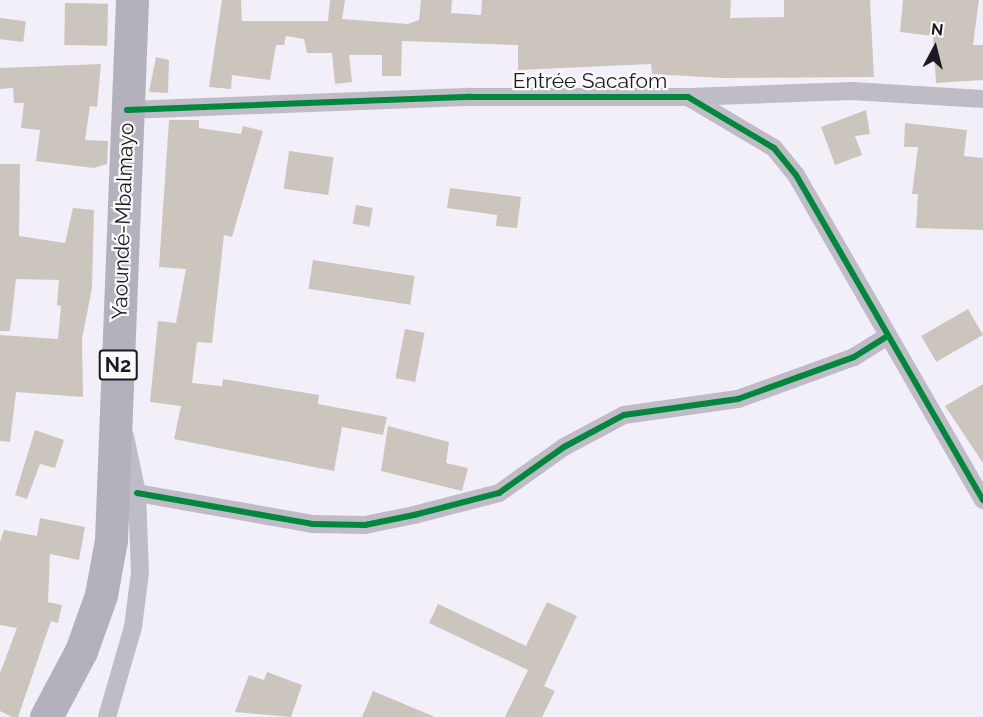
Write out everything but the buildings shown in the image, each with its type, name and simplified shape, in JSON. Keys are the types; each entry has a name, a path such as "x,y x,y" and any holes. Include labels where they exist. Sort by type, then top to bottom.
{"highway":[{"name":"Yaoundé-Mbalmayo","path":"46,717 81,651 101,596 116,477 132,0"}],"street":[{"path":"688,97 852,91 983,99"},
{"name":"Entrée Sacafom","path":"127,110 471,97 688,97 774,148 796,175 886,337 983,500"},
{"path":"136,494 312,524 365,525 405,517 499,493 564,447 624,416 738,399 854,357 886,337"},
{"path":"106,717 133,627 140,572 136,494 117,400"}],"cycle path":[{"path":"127,110 471,97 688,97 774,148 796,175 983,500"},
{"path":"137,493 312,524 365,525 414,515 499,493 564,447 624,415 738,399 854,357 886,337"}]}
